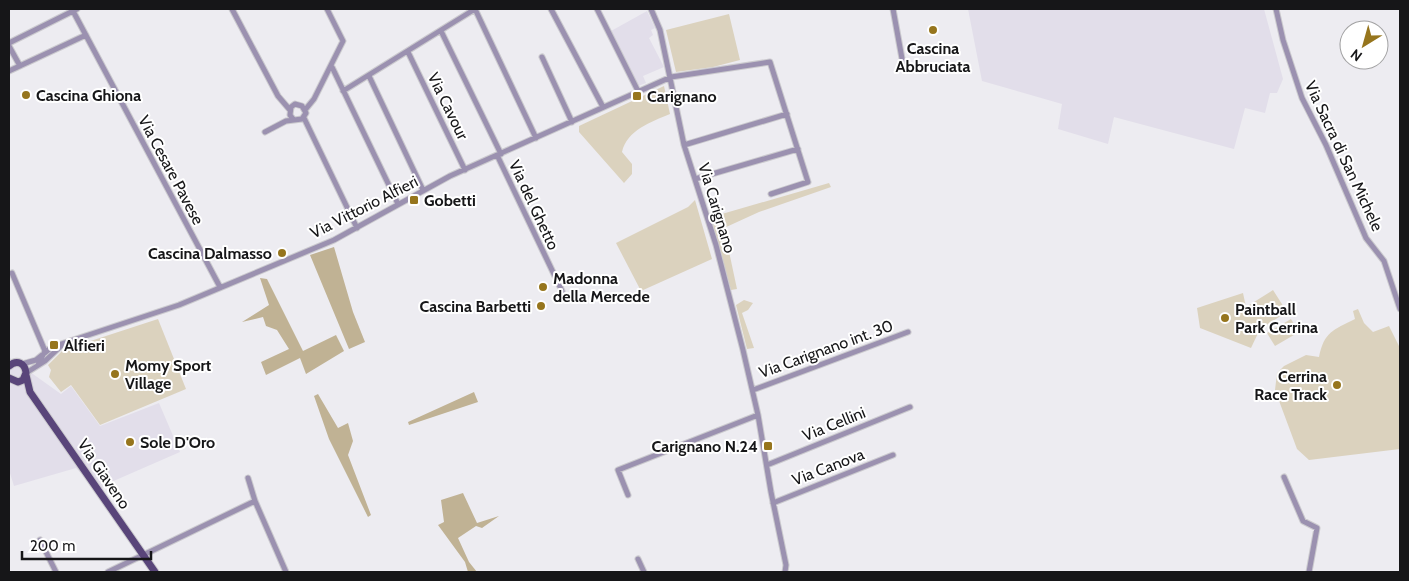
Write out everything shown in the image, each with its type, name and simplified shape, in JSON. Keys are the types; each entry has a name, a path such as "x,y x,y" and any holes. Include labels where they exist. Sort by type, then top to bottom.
{"main road":[{"path":"9,358 20,363"},
{"path":"9,366 20,363"},
{"name":"Via Giaveno","path":"20,363 26,374 30,392"},
{"name":"Via Giaveno","path":"12,380 23,380 26,374"},
{"name":"Via Giaveno","path":"12,380 30,392 155,572"}],"street":[{"path":"232,9 283,104 306,124 357,228"},
{"path":"302,119 305,110 314,99 332,67 343,41 327,9"},
{"path":"344,91 475,9 536,138"},
{"path":"550,9 603,108"},
{"path":"597,9 638,91"},
{"name":"Via Carignano","path":"652,9 660,30 684,145 716,245 753,390 786,565 785,572"},
{"path":"893,9 903,64"},
{"name":"Via Sacra di San Michele","path":"1276,9 1283,40 1302,98 1326,145 1366,238 1384,261 1400,309"},
{"path":"20,66 9,45 75,10"},
{"name":"Via Cesare Pavese","path":"75,10 86,35 220,287"},
{"name":"Via del Ghetto","path":"441,31 562,291"},
{"path":"9,71 86,35"},
{"name":"Via Cavour","path":"408,52 465,170"},
{"path":"542,57 572,122"},
{"name":"Via Vittorio Alfieri","path":"20,363 36,360 45,351 62,344 179,305 334,240 424,190 465,170 671,77 770,62 787,114"},
{"path":"332,67 398,204"},
{"path":"369,76 424,190"},
{"path":"265,132 286,121 291,112 300,104 314,99"},
{"path":"300,104 305,110"},
{"path":"684,145 787,114 808,182 772,194"},
{"path":"695,179 798,149"},
{"path":"12,273 45,351"},
{"name":"Via Carignano int. 30","path":"753,390 908,332"},
{"name":"Via Vittorio Alfieri","path":"38,364 45,362 62,344"},
{"name":"Via Vittorio Alfieri","path":"26,374 38,364 45,351"},
{"name":"Via Cellini","path":"767,465 910,407"},
{"path":"628,495 618,470 758,415"},
{"name":"Via Canova","path":"773,502 893,455"},
{"path":"1284,477 1303,521 1317,528 1308,572"},
{"path":"248,478 254,501 286,572"},
{"path":"108,572 254,501"},
{"path":"40,540 56,572"},
{"path":"638,559 644,572"}],"shaded area":[{"path":"968,9 1264,9 1283,79 1277,93 1270,93 1265,113 1245,108 1234,149 1114,117 1108,144 1058,129 1062,104 982,81"},
{"path":"647,11 655,28 651,30 653,35 649,38 664,67 643,76 646,83 638,86 611,31"},
{"path":"729,14 740,60 713,67 676,72 666,30"},
{"path":"664,86 670,114 634,132 625,144 622,152 632,164 632,174 624,183 579,132 579,126"},
{"path":"829,183 831,187 759,212 724,228 737,289 731,290 713,228 715,216"},
{"path":"695,200 712,259 641,291 616,243 688,207"},
{"path":"334,247 353,312 365,342 349,349 310,255"},
{"path":"260,278 267,279 303,351 336,335 344,351 306,374 300,358 266,375 261,362 289,349 277,330 266,326 263,317 242,322 269,305"},
{"name":"Paintball Park Cerrina","path":"1273,290 1287,312 1260,329 1251,348 1200,328 1197,308 1243,293 1246,307"},
{"path":"744,300 753,303 748,310 742,313 754,348 747,349 736,305"},
{"name":"Cerrina Race Track","path":"1358,309 1364,323 1373,332 1389,326 1400,348 1400,449 1309,460 1297,449 1275,390 1277,373 1284,366 1306,355 1319,357 1327,337 1335,329 1355,319 1353,311"},
{"name":"Momy Sport Village","path":"158,319 186,389 100,425 71,385 61,392 49,377 51,370 48,365 63,350"},
{"path":"1291,319 1299,332 1275,346 1267,333"},
{"path":"9,357 61,394 71,386 100,426 159,403 180,452 109,483 98,491 76,468 14,486 9,470"},
{"path":"474,392 478,402 409,425 408,422"},
{"path":"318,394 338,428 348,423 353,441 348,455 371,515 368,517 329,439 314,396"},
{"path":"463,493 477,523 499,516 482,528 476,526 458,538 469,562 477,572 468,572 465,562 438,525 444,522 441,500"}],"place":[{"name":"Cascina Abbruciata","path":"933,30"},
{"name":"Cascina Ghiona","path":"26,95"},
{"name":"Carignano","path":"637,96"},
{"name":"Gobetti","path":"414,200"},
{"name":"Cascina Dalmasso","path":"282,253"},
{"name":"Madonna della Mercede","path":"543,287"},
{"name":"Cascina Barbetti","path":"541,306"},
{"name":"Paintball Park Cerrina","path":"1225,318"},
{"name":"Alfieri","path":"54,345"},
{"name":"Momy Sport Village","path":"115,374"},
{"name":"Cerrina Race Track","path":"1337,385"},
{"name":"Sole D'Oro","path":"130,442"},
{"name":"Carignano N.24","path":"768,446"}]}
